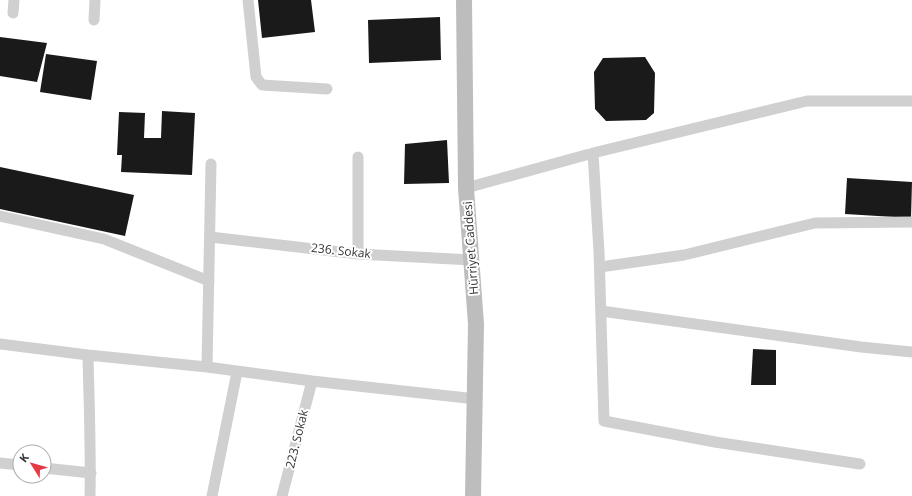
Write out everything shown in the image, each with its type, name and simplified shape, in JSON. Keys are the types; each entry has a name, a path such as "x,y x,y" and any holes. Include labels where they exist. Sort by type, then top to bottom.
{"street":[{"path":"12,13 14,0"},
{"path":"94,20 95,0"},
{"path":"248,0 256,77 262,85 327,89"},
{"name":"Hürriyet Caddesi","path":"464,0 466,188 476,324 476,399 473,496"},
{"path":"466,188 593,153 807,101 912,101"},
{"path":"593,153 600,267 604,421 715,442 860,464"},
{"path":"358,157 358,254"},
{"path":"207,367 211,164"},
{"path":"0,216 104,239 209,281"},
{"path":"600,267 684,255 815,223 912,222"},
{"name":"236. Sokak","path":"210,237 358,254 472,260"},
{"path":"601,311 861,347 912,352"},
{"path":"0,344 476,399"},
{"path":"88,355 91,473 90,496"},
{"path":"212,496 238,372"},
{"name":"223. Sokak","path":"282,496 312,381"},
{"path":"0,463 12,464"},
{"path":"52,469 91,473"}],"building":[{"path":"258,0 311,0 315,32 262,38"},
{"path":"440,17 441,60 369,63 368,20"},
{"path":"0,37 47,43 37,82 0,76"},
{"path":"46,54 97,61 91,100 40,92"},
{"path":"645,57 655,73 654,113 646,120 606,121 595,109 594,72 603,58"},
{"path":"162,111 195,113 192,175 121,172 122,155 117,155 119,112 145,113 144,138 161,138"},
{"path":"447,140 449,183 404,184 405,144"},
{"path":"0,167 134,195 125,236 0,209"},
{"path":"847,178 912,182 911,218 845,214"},
{"path":"753,349 776,350 776,385 751,385"}]}
